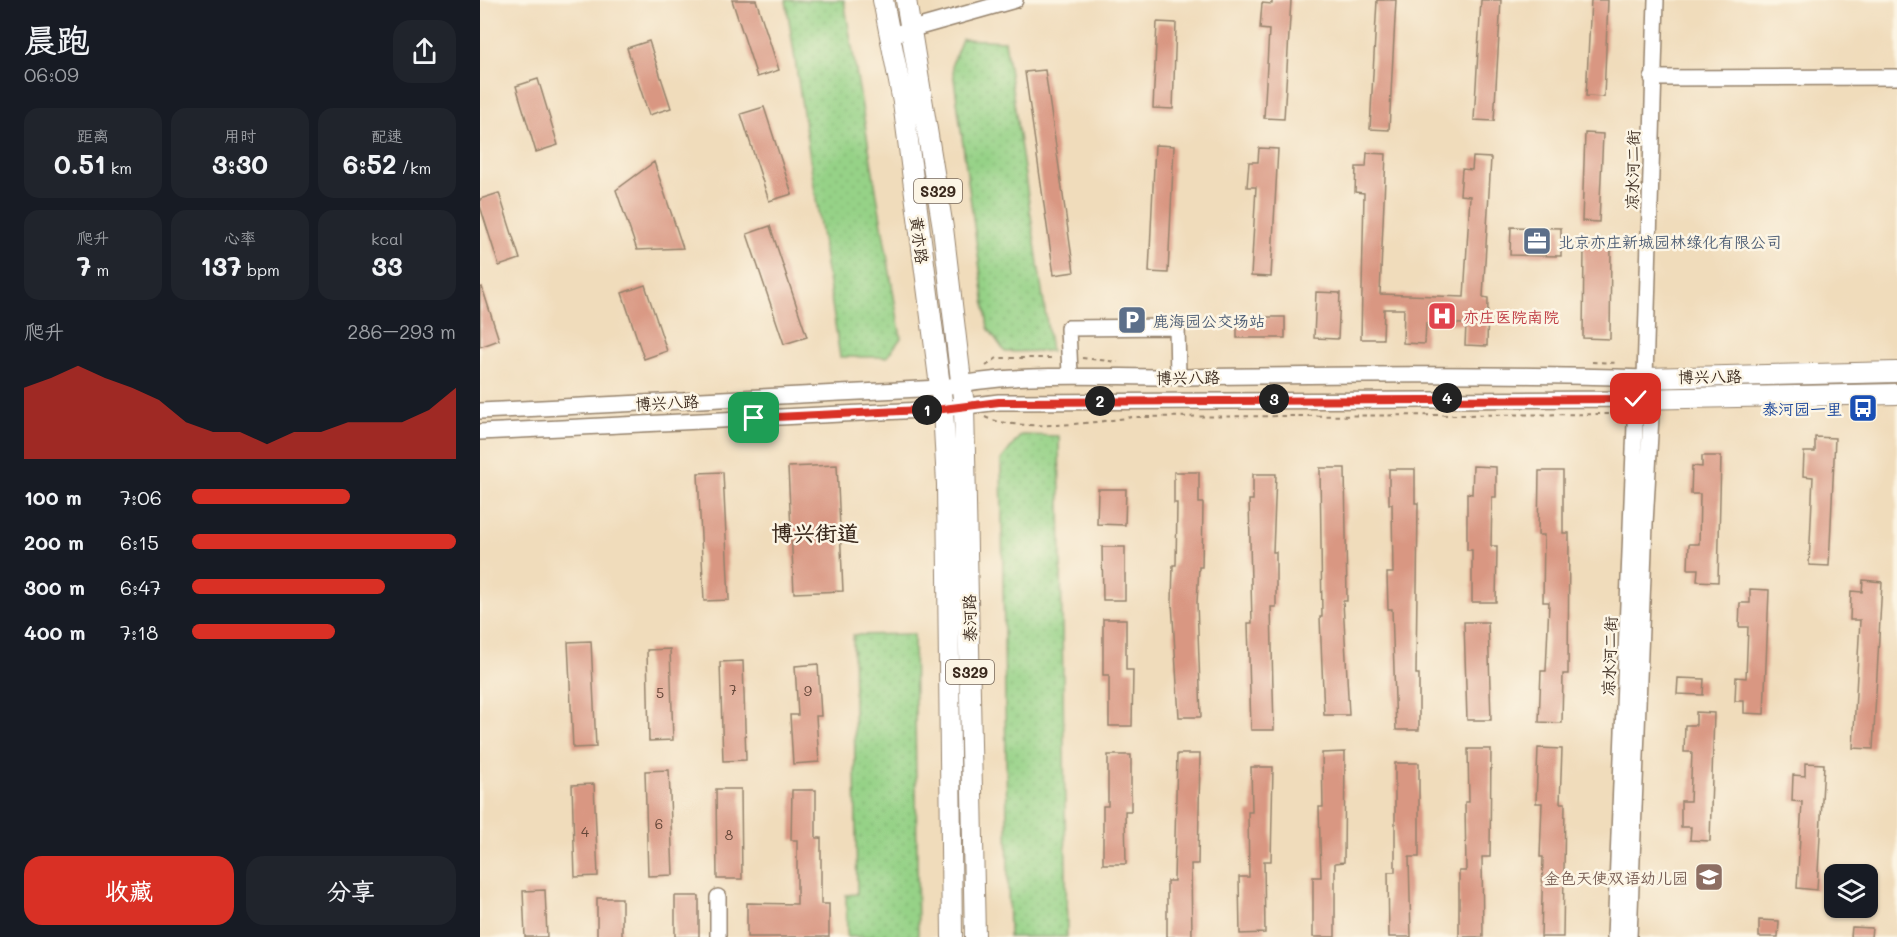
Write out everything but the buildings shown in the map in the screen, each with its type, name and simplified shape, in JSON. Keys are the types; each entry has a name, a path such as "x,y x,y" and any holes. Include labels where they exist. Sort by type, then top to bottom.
{"main road":[{"name":"黄亦路","path":"883,0 903,102 943,409"},
{"name":"黄亦路","path":"906,0 943,228 964,406"},
{"name":"博兴八路","path":"1645,378 1897,372"},
{"name":"博兴八路","path":"1644,399 1897,394"},
{"name":"泰河路","path":"964,406 975,937"},
{"name":"泰河路","path":"943,409 947,484 952,937"}],"street":[{"path":"891,35 1015,0"},
{"name":"凉水河二街","path":"1615,937 1645,378 1656,0"},
{"path":"1652,78 1897,77"},
{"path":"1070,375 1068,328 1177,327 1178,378"},
{"name":"博兴八路","path":"480,411 940,388 996,378 1070,375 1178,378 1645,378"},
{"name":"凉水河二街","path":"1629,937 1644,399"},
{"name":"博兴八路","path":"480,432 943,409 999,402 1644,399"},
{"path":"718,897 718,937"}],"path":[{"path":"964,406 1002,424 1099,423 1132,417 1612,414 1644,399"}],"green space":[{"path":"786,0 844,0 901,338 887,357 840,357"},
{"path":"962,39 1005,41 1051,351 1005,352 988,328 952,64"},
{"path":"1021,435 1059,436 1067,937 1009,937 1001,460"},
{"path":"914,634 918,937 847,937 846,895 857,894 853,635"}],"place":[{"name":"北京亦庄新城园林绿化有限公司","path":"1537,241"},
{"name":"亦庄医院南院","path":"1442,316"},
{"name":"鹿海园公交场站","path":"1132,320"},
{"name":"泰河园一里","path":"1863,408"},
{"name":"金色天使双语幼儿园","path":"1709,877"}],"district":[{"name":"博兴街道","path":"815,532"}],"route":[{"path":"754,418 943,409 999,402 1581,397 1636,399"}]}
